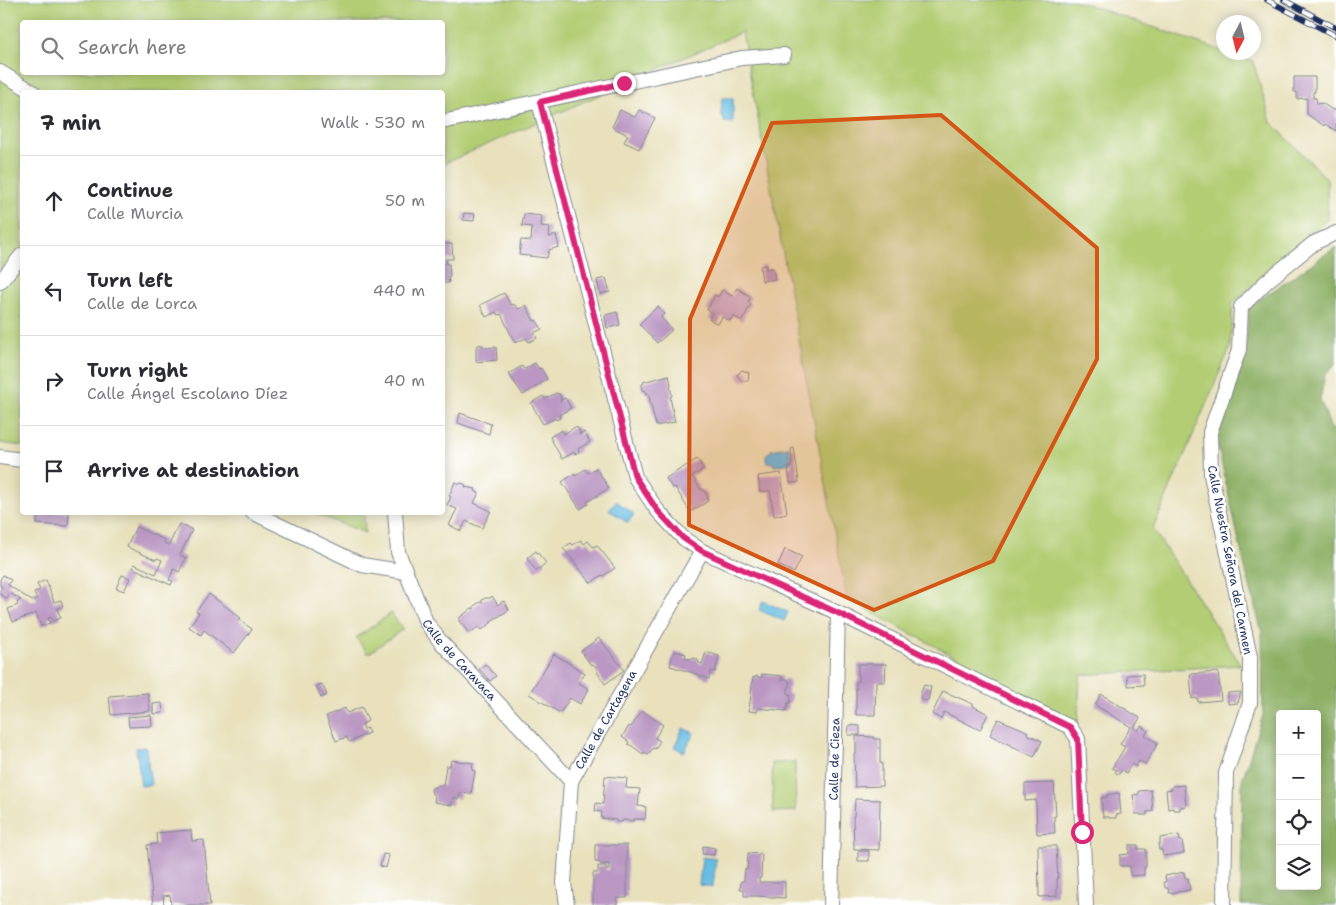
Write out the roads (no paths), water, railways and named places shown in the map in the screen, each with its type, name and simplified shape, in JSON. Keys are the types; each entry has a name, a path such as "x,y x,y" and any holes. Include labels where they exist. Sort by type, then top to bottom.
{"street":[{"path":"445,121 742,58 784,55"},
{"path":"0,72 30,90"},
{"path":"540,102 635,477 657,510 683,538 702,551 838,613 1070,727 1078,739 1086,905"},
{"name":"Calle Nuestra Señora del Carmen","path":"1224,905 1226,773 1250,703 1250,656 1211,475 1210,432 1239,350 1242,307 1267,281 1314,243 1336,232"},
{"path":"0,282 20,257"},
{"path":"0,457 20,460"},
{"path":"258,515 362,565 406,572"},
{"name":"Calle de Caravaca","path":"395,515 398,552 426,622 440,641 571,781"},
{"name":"Calle de Cartagena","path":"567,905 564,883 571,781 702,551"},
{"name":"Calle de Cieza","path":"831,905 838,613"}],"water":[{"path":"722,98 733,98 733,123 724,122 724,118 721,115"},
{"path":"789,447 791,463 774,466 773,463 766,460 766,456 771,450"},
{"path":"616,501 634,514 628,523 609,510"},
{"path":"763,601 788,612 784,621 759,610"},
{"path":"683,728 694,733 684,752 674,747"},
{"path":"146,747 151,785 141,786 136,748"},
{"path":"702,857 716,859 713,887 699,885"}],"railway":[{"path":"1267,0 1336,36"},
{"path":"1284,0 1336,28"}]}
